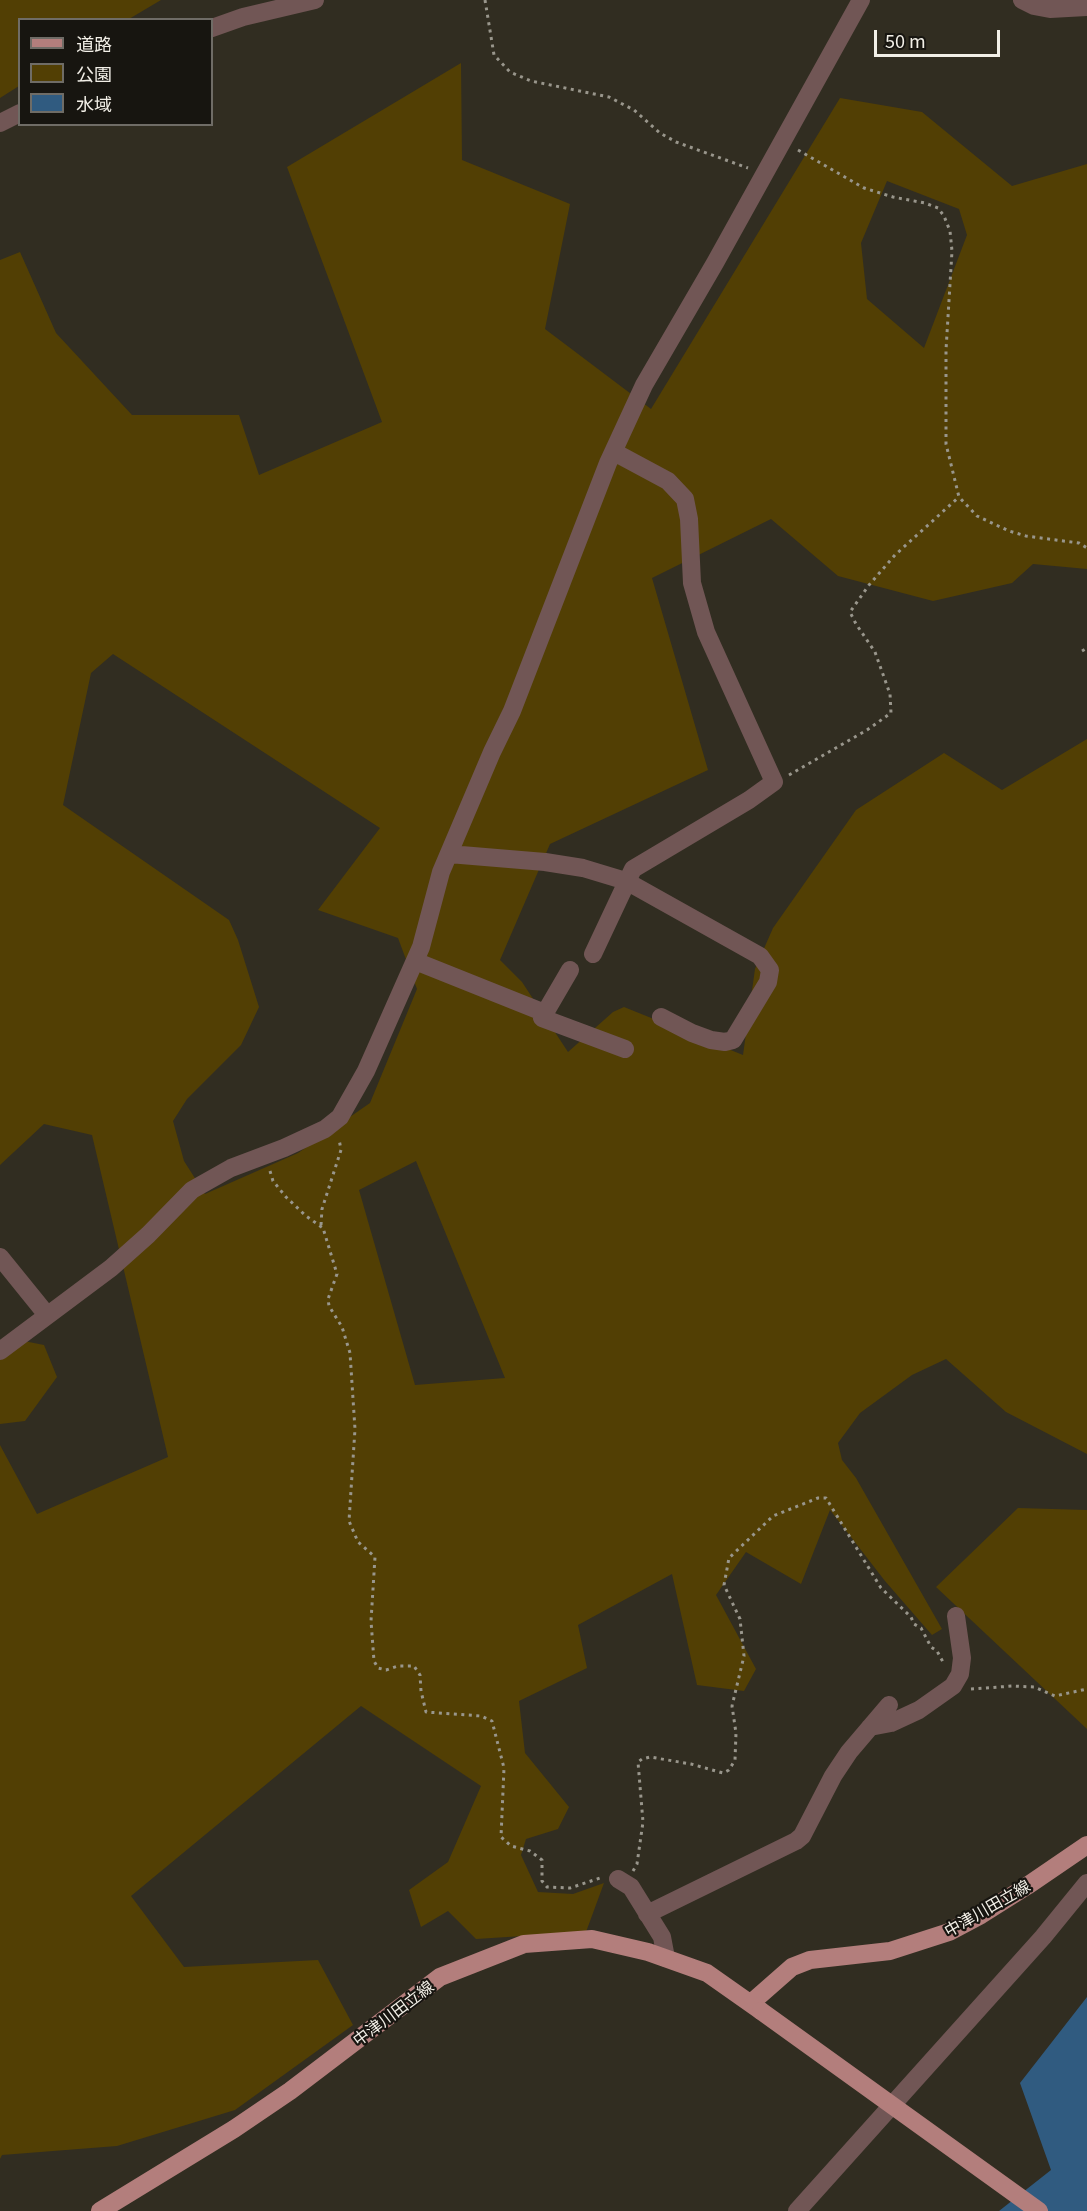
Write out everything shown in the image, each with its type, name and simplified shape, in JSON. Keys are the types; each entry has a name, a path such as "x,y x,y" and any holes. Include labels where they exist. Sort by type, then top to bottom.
{"main road":[{"name":"中津川田立線","path":"756,2007 792,1967 810,1960 890,1951 949,1932 1018,1892 1087,1845"},
{"name":"中津川田立線","path":"100,2211 225,2135 290,2091 440,1977 524,1944 592,1940 648,1952 707,1973 1039,2211"}],"street":[{"path":"213,28 243,17 315,0"},
{"path":"0,1351 111,1269 192,1191 231,1168 264,1156 329,1125 340,1117 366,1071 421,947 441,872 512,711 614,452 644,386 861,0"},
{"path":"1022,0 1034,6 1050,9 1087,7"},
{"path":"0,123 18,114"},
{"path":"593,954 633,869 749,800 774,782 706,632 692,583 689,519 685,499 668,481 614,452"},
{"path":"449,854 545,862 583,868 626,881 760,956 770,970 768,982 733,1040 725,1042 711,1040 661,1017"},
{"path":"415,961 545,1013"},
{"path":"570,970 542,1018 625,1049"},
{"path":"0,1257 47,1315"},
{"path":"870,1727 891,1724 919,1710 951,1688 960,1674 962,1658 956,1616"},
{"path":"647,1914 802,1836 832,1776 889,1705"},
{"path":"622,1882 631,1887 662,1937 666,1958"},
{"path":"797,2211 1043,1937 1087,1883"}],"path":[{"path":"485,0 494,55 510,72 531,81 609,97 634,111 660,133 676,142 764,174"},
{"path":"782,141 864,188 893,197 925,203 938,208 944,216 950,231 952,250 946,350 946,444 959,497 977,516 1009,531 1026,537 1079,543 1087,548"},
{"path":"774,782 867,730 891,713 890,694 875,652 850,612 869,585 895,555 959,497"},
{"path":"1082,651 1087,648"},
{"path":"321,1226 322,1209 341,1150 340,1141 329,1125"},
{"path":"264,1156 273,1181 286,1197 323,1228 337,1274 328,1299 329,1306 342,1327 350,1353 355,1429 349,1521 358,1542 375,1557 371,1620 374,1661 378,1668 386,1670 398,1666 414,1666 420,1675 426,1712 481,1716 492,1721 504,1768 501,1837 511,1846 530,1851 542,1860 542,1881 547,1887 570,1888 600,1877 622,1882 636,1864 644,1822 638,1762 642,1759 650,1757 691,1764 723,1773 729,1770 735,1760 736,1733 732,1706 744,1656 740,1618 724,1585 729,1558 773,1516 818,1498 826,1498 881,1588 912,1617 914,1624 926,1635 931,1647 942,1658 951,1688 957,1690 1013,1686 1034,1687 1055,1696 1087,1689"}],"green space":[{"path":"0,0 161,0 131,18 18,18 18,87 0,98"},
{"path":"461,63 462,160 570,204 545,329 651,409 840,98 922,112 1012,186 1087,164 1087,569 1033,564 1012,583 933,601 838,576 771,519 652,578 708,770 550,844 500,960 522,982 568,1052 613,1012 624,1007 743,1055 755,969 773,928 856,810 944,753 1002,790 1087,739 1087,1454 1006,1412 946,1359 912,1375 860,1413 838,1443 842,1460 856,1478 942,1629 932,1635 885,1581 830,1510 801,1584 746,1552 716,1595 756,1669 744,1691 697,1685 672,1574 578,1625 587,1668 519,1701 525,1753 569,1807 558,1829 526,1839 521,1855 538,1892 573,1894 604,1883 586,1932 476,1939 448,1911 421,1927 409,1890 448,1862 481,1786 361,1706 131,1896 184,1967 318,1960 353,2025 235,2110 117,2146 2,2155 0,2159 0,1445 37,1514 168,1457 92,1135 44,1124 0,1165 0,260 20,252 56,333 132,415 239,415 259,475 382,422 287,167","holes":["887,181 959,209 967,235 924,348 867,299 861,243","113,654 380,828 318,910 398,938 417,989 370,1103 298,1153 205,1194 184,1161 173,1121 187,1099 241,1045 259,1007 238,940 229,920 63,805 91,673","416,1161 505,1378 415,1385 359,1190"]},
{"path":"24,1341 44,1345 57,1377 25,1421 0,1424 0,1360"},
{"path":"1018,1508 1087,1510 1087,1729 936,1587"}],"water":[{"path":"1087,1997 1087,2211 999,2211 1051,2170 1020,2083"}]}
